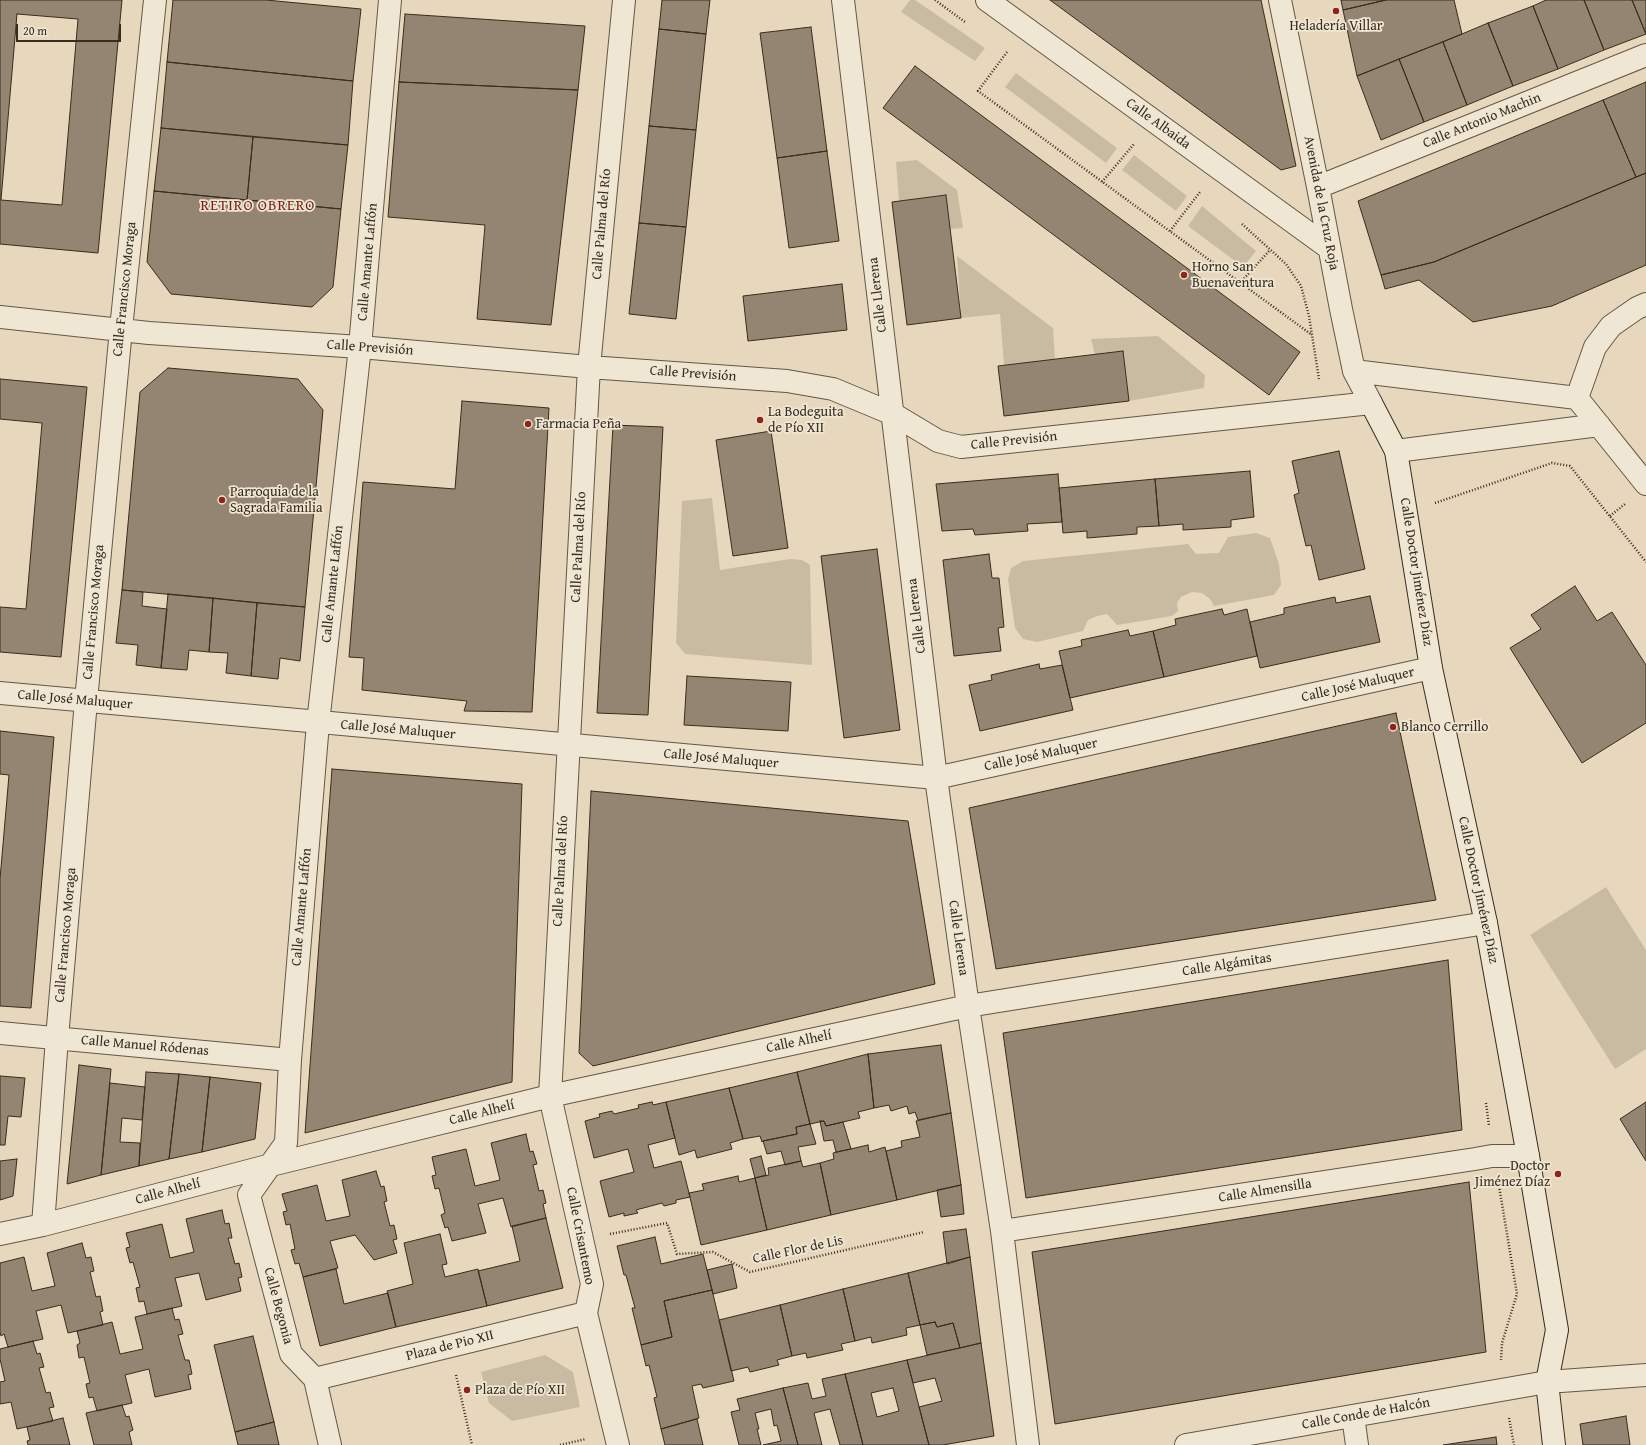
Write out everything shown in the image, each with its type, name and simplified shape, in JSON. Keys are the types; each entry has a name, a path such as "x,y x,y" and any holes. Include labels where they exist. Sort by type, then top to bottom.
{"street":[{"name":"Calle Francisco Moraga","path":"43,1225 57,1038 86,701 121,330 155,0"},
{"name":"Calle Amante Laffón","path":"271,1165 286,1143 290,1060 318,723 360,347 390,0"},
{"name":"Calle Palma del Río","path":"550,1096 589,367 624,0"},
{"name":"Calle Llerena","path":"843,0 936,778 968,1006 1002,1231 1028,1445"},
{"name":"Calle Albaida","path":"988,0 1330,248"},
{"name":"Avenida de la Cruz Roja","path":"1280,0 1354,372 1371,403"},
{"name":"Calle Antonio Machin","path":"1318,187 1646,54"},
{"path":"1577,398 1595,347 1611,326 1636,308 1646,304"},
{"name":"Calle Previsión","path":"0,316 149,334 360,347 589,367 787,381 833,389 893,414 938,441 961,447 1371,403"},
{"path":"1354,372 1577,398 1646,484"},
{"name":"Calle Doctor Jiménez Díaz","path":"1371,403 1396,451 1431,668 1486,923 1528,1156 1557,1330 1547,1382 1554,1445"},
{"path":"1396,451 1599,425"},
{"name":"Calle José Maluquer","path":"0,693 936,778 1431,668"},
{"name":"Calle Algámitas","path":"968,1006 1486,923"},
{"name":"Calle Alhelí","path":"0,1234 43,1225 271,1165 550,1096 968,1006"},
{"name":"Calle Manuel Ródenas","path":"0,1033 290,1060"},
{"name":"Calle Crisantemo","path":"550,1096 592,1284 586,1313 618,1445"},
{"name":"Calle Almensilla","path":"1002,1231 1487,1157 1528,1156"},
{"name":"Calle Begonia","path":"271,1165 250,1195 291,1354 315,1379"},
{"name":"Plaza de Pio XII","path":"315,1379 586,1313"},
{"name":"Calle Conde de Halcón","path":"1186,1445 1547,1382 1646,1375"},
{"path":"315,1379 330,1445"},
{"path":"1353,1416 1358,1445"}],"path":[{"path":"935,0 971,26"},
{"path":"1001,48 1013,57"},
{"path":"1007,52 978,91 1312,335"},
{"path":"1128,140 1140,149"},
{"path":"1102,182 1134,144"},
{"path":"1194,188 1206,196"},
{"path":"1170,231 1200,192"},
{"path":"1239,222 1286,264 1301,286 1312,335 1318,376"},
{"path":"1240,283 1270,250"},
{"path":"1433,504 1552,463 1570,466 1646,562"},
{"path":"1498,1181 1516,1294 1502,1343 1501,1361"},
{"name":"Calle Flor de Lis","path":"582,1240 667,1223 677,1254 712,1252 750,1272 924,1232"},
{"path":"456,1371 472,1445"},
{"path":"1510,1421 1514,1445"},
{"path":"560,1445 589,1438"}],"shaded area":[{"path":"910,0 915,0 985,48 975,61 901,12"},
{"path":"1016,73 1117,148 1106,163 1005,87"},
{"path":"1134,155 1187,196 1176,211 1122,170"},
{"path":"917,160 957,190 963,228 950,229 945,195 899,201 896,162"},
{"path":"1202,206 1256,251 1243,267 1188,226"},
{"path":"957,256 1053,328 1055,360 1004,365 1000,314 961,318"},
{"path":"1158,336 1205,375 1204,388 1129,401 1123,352 1095,355 1091,339"},
{"path":"712,498 720,570 790,559 802,560 810,565 812,665 685,654 676,643 682,501"},
{"path":"1256,533 1270,538 1279,564 1281,585 1274,595 1214,606 1210,599 1202,593 1192,592 1181,597 1177,603 1178,611 1172,616 1117,625 1107,614 1088,620 1083,631 1037,642 1023,639 1015,628 1008,579 1011,568 1023,561 1188,544 1196,554 1219,553 1228,537"},
{"path":"1606,887 1646,950 1646,1049 1615,1069 1530,935"},
{"path":"545,1355 573,1372 580,1407 512,1421 489,1403 481,1372"}],"building":[{"path":"0,0 122,0 98,253 0,244","holes":["17,14 78,19 62,205 1,200"]},
{"path":"173,0 266,0 361,9 353,81 167,62"},
{"path":"662,0 710,0 706,34 659,29"},
{"path":"1050,0 1261,0 1296,166 1281,170"},
{"path":"1341,0 1386,0 1343,10"},
{"path":"1386,0 1454,0 1462,34 1357,76 1343,10"},
{"path":"1546,0 1584,0 1604,50 1558,69 1533,6"},
{"path":"1584,0 1632,0 1646,34 1604,50"},
{"path":"1632,0 1646,0 1646,34"},
{"path":"1533,6 1558,69 1513,86 1488,23"},
{"path":"405,14 585,26 578,90 399,82"},
{"path":"1488,23 1513,86 1467,105 1443,42"},
{"path":"811,27 827,151 777,158 760,33"},
{"path":"659,29 706,34 696,130 649,126"},
{"path":"1443,42 1467,105 1424,122 1399,59"},
{"path":"1399,59 1424,122 1381,140 1357,76"},
{"path":"167,62 353,81 348,145 161,128"},
{"path":"915,66 1300,352 1269,395 883,108"},
{"path":"399,82 578,90 551,325 477,319 485,225 388,217"},
{"path":"1646,82 1646,173 1636,177 1603,100"},
{"path":"1603,100 1636,177 1434,262 1381,275 1358,201"},
{"path":"649,126 696,130 686,227 639,223"},
{"path":"161,128 253,137 247,200 154,191"},
{"path":"253,137 348,145 341,209 247,200"},
{"path":"827,151 839,241 789,248 777,158"},
{"path":"1646,173 1646,265 1552,306 1473,322 1419,280 1385,289 1381,275 1434,262"},
{"path":"154,191 341,209 333,287 312,307 171,294 147,262"},
{"path":"946,195 961,318 907,325 892,202"},
{"path":"639,223 686,227 676,319 629,314"},
{"path":"842,284 847,330 748,341 743,296"},
{"path":"1123,351 1129,401 1004,416 998,366"},
{"name":"Parroquia de la Sagrada Familia","path":"168,368 298,379 323,410 305,607 122,590 140,392"},
{"path":"0,379 87,387 61,657 0,652 0,607 26,609 42,423 0,419"},
{"path":"462,401 549,408 532,712 464,711 467,701 362,690 364,658 349,657 363,482 455,489"},
{"path":"613,425 663,427 648,715 597,713"},
{"path":"771,431 788,548 733,556 716,440"},
{"path":"1339,451 1365,569 1319,580 1311,545 1306,546 1294,495 1299,493 1292,461"},
{"path":"1250,471 1254,517 1231,520 1231,527 1183,530 1183,524 1159,526 1155,479"},
{"path":"1058,474 1062,522 1027,524 1028,531 975,535 973,529 942,531 936,484"},
{"path":"1155,479 1159,526 1137,527 1137,534 1087,538 1087,531 1063,533 1059,488"},
{"path":"877,549 900,730 844,738 821,556"},
{"path":"989,554 992,578 999,578 1004,627 998,628 1001,651 954,656 943,560"},
{"path":"1575,586 1597,621 1612,612 1646,665 1646,723 1582,763 1510,648 1541,629 1531,615"},
{"path":"122,590 143,592 142,606 167,609 161,668 136,665 138,645 116,643"},
{"path":"168,594 213,598 209,652 189,650 187,670 161,668"},
{"path":"1370,596 1380,642 1260,668 1250,622 1284,614 1284,608 1335,597 1336,603"},
{"path":"213,598 257,603 251,676 226,673 228,653 209,652"},
{"path":"257,603 305,607 300,661 280,658 278,679 251,676"},
{"path":"1222,609 1224,615 1247,609 1257,656 1164,677 1153,631 1176,625 1175,619"},
{"path":"1128,630 1130,636 1153,631 1164,677 1070,698 1059,651 1082,646 1081,640"},
{"path":"1039,664 1040,669 1062,665 1073,710 980,731 969,685 992,680 991,675"},
{"path":"687,676 791,682 788,731 684,725"},
{"path":"1396,713 1436,900 996,969 969,808"},
{"path":"0,731 54,737 31,1008 0,1006 0,879 9,775 0,774"},
{"path":"332,769 522,784 512,1082 305,1133"},
{"path":"591,791 908,821 935,984 593,1066 579,1053"},
{"path":"1448,960 1462,1130 1026,1198 1003,1033"},
{"path":"941,1045 951,1113 918,1120 915,1112 909,1114 907,1106 891,1111 889,1105 874,1108 868,1054"},
{"path":"868,1054 874,1108 858,1112 860,1118 826,1126 824,1121 810,1124 797,1072"},
{"path":"79,1065 111,1069 101,1175 67,1184"},
{"path":"146,1072 179,1074 169,1159 139,1166"},
{"path":"797,1072 810,1124 796,1127 797,1134 762,1142 760,1136 743,1139 729,1088"},
{"path":"179,1074 210,1077 202,1152 169,1159"},
{"path":"0,1076 25,1078 21,1117 8,1116 5,1145 0,1145"},
{"path":"210,1077 261,1083 255,1139 202,1152"},
{"path":"110,1083 145,1087 142,1120 122,1118 120,1142 140,1143 139,1166 101,1175"},
{"path":"729,1088 743,1139 730,1143 732,1149 697,1158 695,1150 679,1155 666,1102"},
{"path":"652,1102 653,1105 666,1102 675,1138 648,1145 654,1168 681,1161 690,1197 676,1200 676,1203 664,1206 662,1203 636,1210 638,1213 624,1216 624,1213 609,1217 600,1181 634,1172 628,1149 594,1158 585,1121 600,1117 599,1114 612,1111 614,1114 639,1108 638,1105"},
{"path":"1646,1102 1646,1161 1620,1119"},
{"path":"951,1113 961,1185 897,1200 886,1151 902,1147 901,1141 920,1137 916,1121"},
{"path":"820,1121 824,1121 826,1126 843,1122 851,1149 836,1152 833,1140 824,1141"},
{"path":"810,1124 816,1144 798,1147 801,1161 785,1165 781,1151 767,1154 763,1141 797,1134 796,1127"},
{"path":"526,1134 530,1152 533,1151 537,1164 533,1165 539,1191 543,1190 546,1203 543,1204 546,1218 511,1227 503,1198 478,1204 486,1233 452,1241 448,1227 445,1228 441,1215 445,1213 439,1188 435,1189 432,1176 436,1175 432,1157 466,1149 475,1186 500,1180 491,1143"},
{"path":"868,1145 869,1152 885,1147 897,1200 831,1215 820,1163 834,1159 833,1153"},
{"path":"761,1156 766,1175 755,1178 750,1159"},
{"path":"17,1159 13,1196 0,1200 0,1161"},
{"path":"801,1161 803,1167 820,1163 831,1215 767,1230 755,1178 769,1175 768,1168"},
{"path":"376,1171 381,1187 384,1186 387,1201 384,1202 390,1226 394,1225 397,1239 393,1240 397,1253 374,1260 355,1235 330,1241 338,1268 303,1277 299,1263 295,1264 291,1250 295,1249 290,1224 286,1225 283,1212 287,1211 282,1194 317,1185 326,1221 350,1216 342,1180"},
{"path":"738,1176 739,1182 755,1178 767,1230 701,1245 689,1193 704,1190 702,1184"},
{"path":"1469,1182 1486,1352 1055,1424 1032,1252"},
{"path":"961,1185 964,1214 941,1217 937,1190"},
{"path":"222,1210 225,1224 229,1223 232,1238 228,1238 235,1264 239,1263 242,1277 238,1278 241,1291 206,1300 199,1273 175,1278 182,1306 147,1314 144,1301 139,1302 136,1288 140,1287 133,1262 130,1263 126,1248 130,1247 126,1233 162,1224 170,1258 194,1252 186,1219"},
{"path":"546,1218 563,1288 487,1306 478,1271 520,1261 512,1226"},
{"path":"966,1229 970,1257 947,1264 943,1232"},
{"path":"440,1234 447,1264 442,1265 445,1277 478,1269 487,1306 396,1327 387,1291 413,1284 404,1243"},
{"path":"655,1237 661,1264 703,1254 712,1290 664,1301 672,1337 641,1345 632,1308 635,1308 626,1275 624,1275 617,1246"},
{"path":"82,1243 86,1258 91,1257 94,1271 90,1272 96,1297 100,1296 103,1311 100,1312 103,1325 68,1333 61,1305 36,1311 43,1339 8,1347 4,1334 1,1336 0,1332 0,1263 24,1257 32,1291 55,1286 47,1253"},
{"path":"970,1257 981,1343 960,1348 953,1323 937,1327 935,1322 920,1325 908,1273"},
{"path":"732,1264 737,1288 713,1294 707,1270"},
{"path":"336,1269 344,1304 388,1293 396,1327 320,1346 303,1277"},
{"path":"908,1273 920,1325 906,1328 907,1335 872,1343 871,1337 855,1341 843,1289"},
{"path":"843,1289 855,1341 841,1344 843,1350 807,1358 806,1353 792,1356 780,1305"},
{"path":"712,1290 734,1381 703,1388 701,1384 692,1386 699,1418 661,1429 654,1398 657,1397 649,1365 646,1366 641,1345 672,1337 664,1301"},
{"path":"780,1305 792,1356 777,1360 779,1365 750,1372 748,1367 731,1371 719,1320"},
{"path":"172,1308 175,1320 179,1319 183,1334 178,1335 185,1360 189,1360 192,1374 188,1375 191,1389 155,1397 149,1369 125,1375 132,1403 97,1411 93,1397 89,1398 86,1384 90,1383 84,1357 79,1358 77,1345 80,1343 77,1331 112,1322 120,1354 143,1349 135,1317"},
{"path":"935,1322 937,1327 953,1323 960,1348 927,1355 920,1325"},
{"path":"253,1336 274,1422 235,1432 214,1345"},
{"path":"33,1341 37,1354 40,1353 44,1367 39,1368 46,1393 50,1392 54,1407 49,1408 53,1421 17,1429 11,1402 0,1404 0,1382 5,1381 0,1359 0,1349"},
{"path":"981,1343 994,1436 943,1445 929,1445 919,1407 942,1401 935,1378 913,1383 907,1360"},
{"path":"907,1360 929,1445 863,1445 845,1374","holes":["893,1388 899,1411 877,1417 871,1393"]},
{"path":"845,1374 863,1445 840,1445 830,1409 814,1413 822,1445 798,1445 783,1388 808,1383 812,1399 826,1396 822,1379"},
{"path":"783,1388 798,1445 763,1445 781,1441 777,1425 774,1426 771,1409 755,1413 761,1445 739,1445 731,1412 740,1410 737,1399"},
{"path":"122,1405 126,1417 129,1416 133,1430 129,1432 132,1445 94,1445 86,1413"},
{"path":"1626,1416 1630,1445 1583,1445 1580,1424"},
{"path":"63,1418 70,1445 28,1445 27,1441 30,1440 27,1427"},
{"path":"697,1419 703,1445 665,1445 661,1429"},
{"path":"274,1422 279,1445 238,1445 235,1432"},
{"path":"1496,1437 1497,1445 1443,1445"}],"place":[{"name":"Heladería Villar","path":"1336,11"},
{"name":"Horno San Buenaventura","path":"1184,275"},
{"name":"La Bodeguita de Pío XII","path":"760,420"},
{"name":"Farmacia Peña","path":"528,424"},
{"name":"Parroquia de la Sagrada Familia","path":"222,500"},
{"name":"Blanco Cerrillo","path":"1393,727"},
{"name":"Doctor Jiménez Díaz","path":"1558,1174"},
{"name":"Plaza de Pío XII","path":"467,1390"}],"district":[{"name":"RETIRO OBRERO","path":"258,206"}]}
